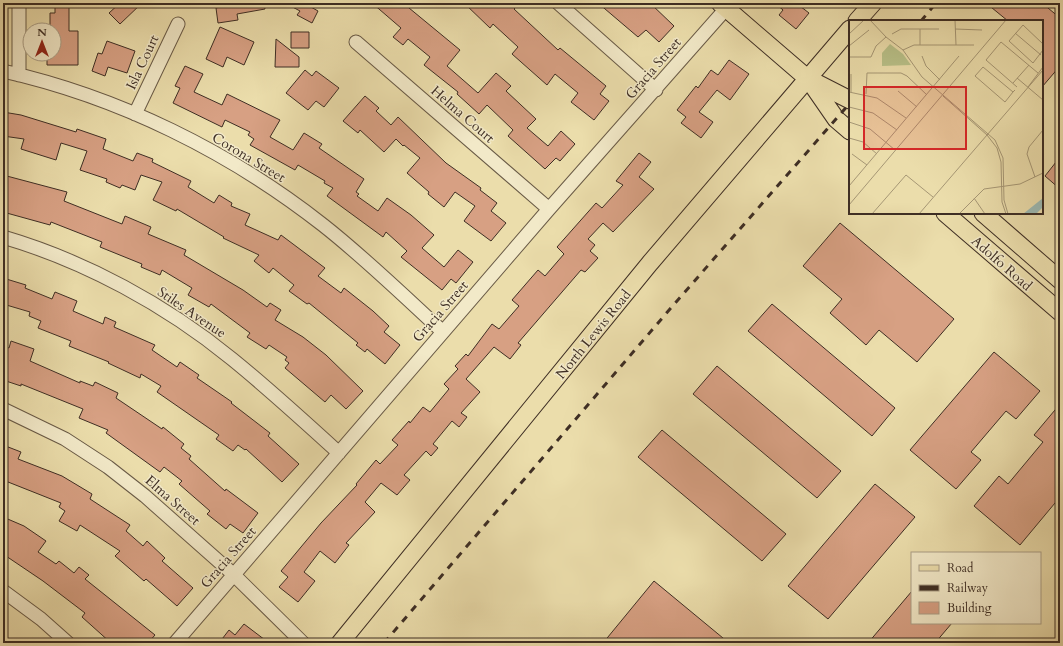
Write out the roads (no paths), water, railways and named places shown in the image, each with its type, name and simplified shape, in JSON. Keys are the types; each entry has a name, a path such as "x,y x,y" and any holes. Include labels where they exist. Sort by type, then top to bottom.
{"main road":[{"path":"858,20 873,3"},
{"path":"726,5 807,78 836,119 849,130"},
{"name":"North Lewis Road","path":"340,643 650,264 849,30"},
{"path":"807,78 849,99"},
{"name":"Adolfo Road","path":"946,214 1060,312"},
{"name":"Adolfo Road","path":"984,214 1060,280"}],"street":[{"path":"18,3 19,75"},
{"path":"558,3 656,90"},
{"name":"Gracia Street","path":"175,643 549,209 656,90 726,5"},
{"name":"Isla Court","path":"135,114 178,24"},
{"name":"Helma Court","path":"356,42 549,209"},
{"name":"Corona Street","path":"3,71 83,94 135,114 230,163 263,182 323,225 362,257 443,332"},
{"name":"Stiles Avenue","path":"3,237 50,253 96,273 140,297 187,326 231,358 339,453"},
{"name":"Elma Street","path":"3,409 65,439 108,467 150,500 233,574 303,643"},
{"path":"3,591 68,643"}],"railway":[{"path":"922,20 936,3"},
{"path":"384,643 670,309 849,104"}]}
